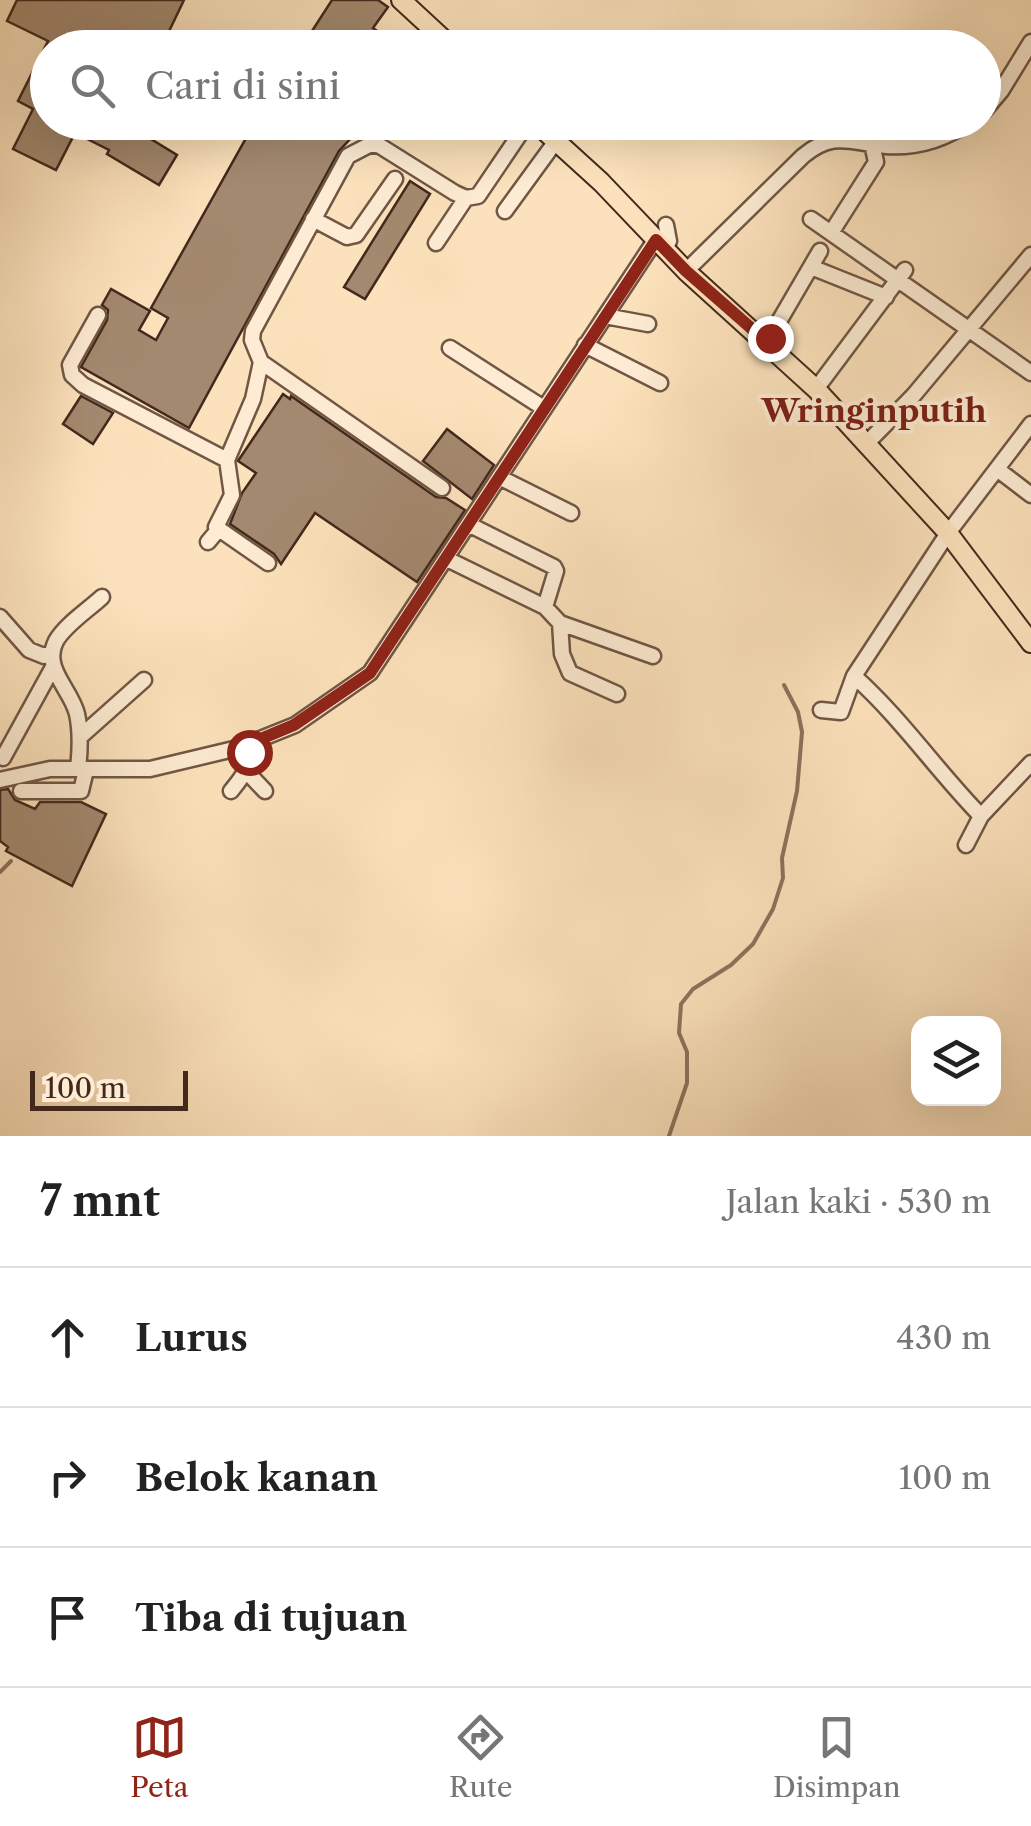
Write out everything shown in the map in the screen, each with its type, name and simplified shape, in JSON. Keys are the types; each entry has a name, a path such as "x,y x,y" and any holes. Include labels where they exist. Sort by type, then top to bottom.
{"main road":[{"path":"401,0 434,30"},
{"path":"556,141 668,239 686,271 816,389 948,532 1031,643"}],"street":[{"path":"1001,92 1031,42"},
{"path":"442,488 261,362 252,340 256,324 348,156 372,144 392,152 466,198 478,196 518,140"},
{"path":"686,271 813,148 829,140"},
{"path":"839,140 917,145 933,140"},
{"path":"505,211 556,141"},
{"path":"831,233 876,162 872,144"},
{"path":"313,220 346,237 356,235 395,179"},
{"path":"436,243 466,198"},
{"path":"811,219 902,275 1031,373"},
{"path":"0,780 50,769 150,768 246,745 294,725 370,673 470,525 542,407 605,316 668,239"},
{"path":"767,342 820,250"},
{"path":"866,444 913,396 1031,255"},
{"path":"811,266 886,297"},
{"path":"816,389 902,275"},
{"path":"98,315 70,365 72,375 227,460"},
{"path":"605,316 648,324"},
{"path":"585,345 660,383"},
{"path":"450,348 542,407"},
{"path":"261,362 252,399 227,460 232,495 213,536 268,563"},
{"path":"820,710 841,712 854,676 948,532 1031,424"},
{"path":"997,468 1031,495"},
{"path":"500,477 571,513"},
{"path":"470,525 554,567 546,607"},
{"path":"447,559 546,607 560,624 653,656"},
{"path":"4,758 53,660 57,639 102,597"},
{"path":"0,617 29,650 53,660 72,698 80,737 81,791 22,791"},
{"path":"560,624 562,654 570,672 617,694"},
{"path":"854,676 891,709 944,778 981,816"},
{"path":"80,737 144,680"},
{"path":"232,791 250,762 246,745"},
{"path":"966,845 981,816 1031,763"},
{"path":"246,772 266,792"}],"building":[{"path":"17,0 184,0 170,30 30,32 7,21"},
{"path":"332,0 378,0 388,7 373,28 376,30 313,30"},
{"path":"30,77 30,107 18,101"},
{"path":"30,115 30,140 71,140 56,170 13,149"},
{"path":"89,140 152,140 177,155 159,185 107,154 109,150"},
{"path":"245,140 349,140 339,151 189,428 81,367 107,320 108,310 102,305 111,289 150,311 139,330 156,340 168,318 151,308"},
{"path":"410,181 430,194 365,299 344,287"},
{"path":"283,394 436,497 446,498 465,510 417,582 315,513 281,564 274,554 230,524 242,493 256,473 238,461"},
{"path":"81,396 113,413 93,444 63,424"},
{"path":"447,429 494,465 472,499 423,461"},
{"path":"8,789 15,800 35,809 40,802 81,802 106,814 72,886 6,851 8,847 0,841 0,790"}],"waterway":[{"path":"669,1136 687,1083 687,1052 679,1033 681,1004 693,989 731,965 753,944 773,909 783,878 782,858 797,791 802,732 798,712 784,685"},
{"path":"0,872 11,861"}],"district":[{"name":"Wringinputih","path":"874,411"}],"route":[{"path":"249,752 246,745 294,725 370,673 470,525 542,407 656,240 767,342 770,338"}]}
